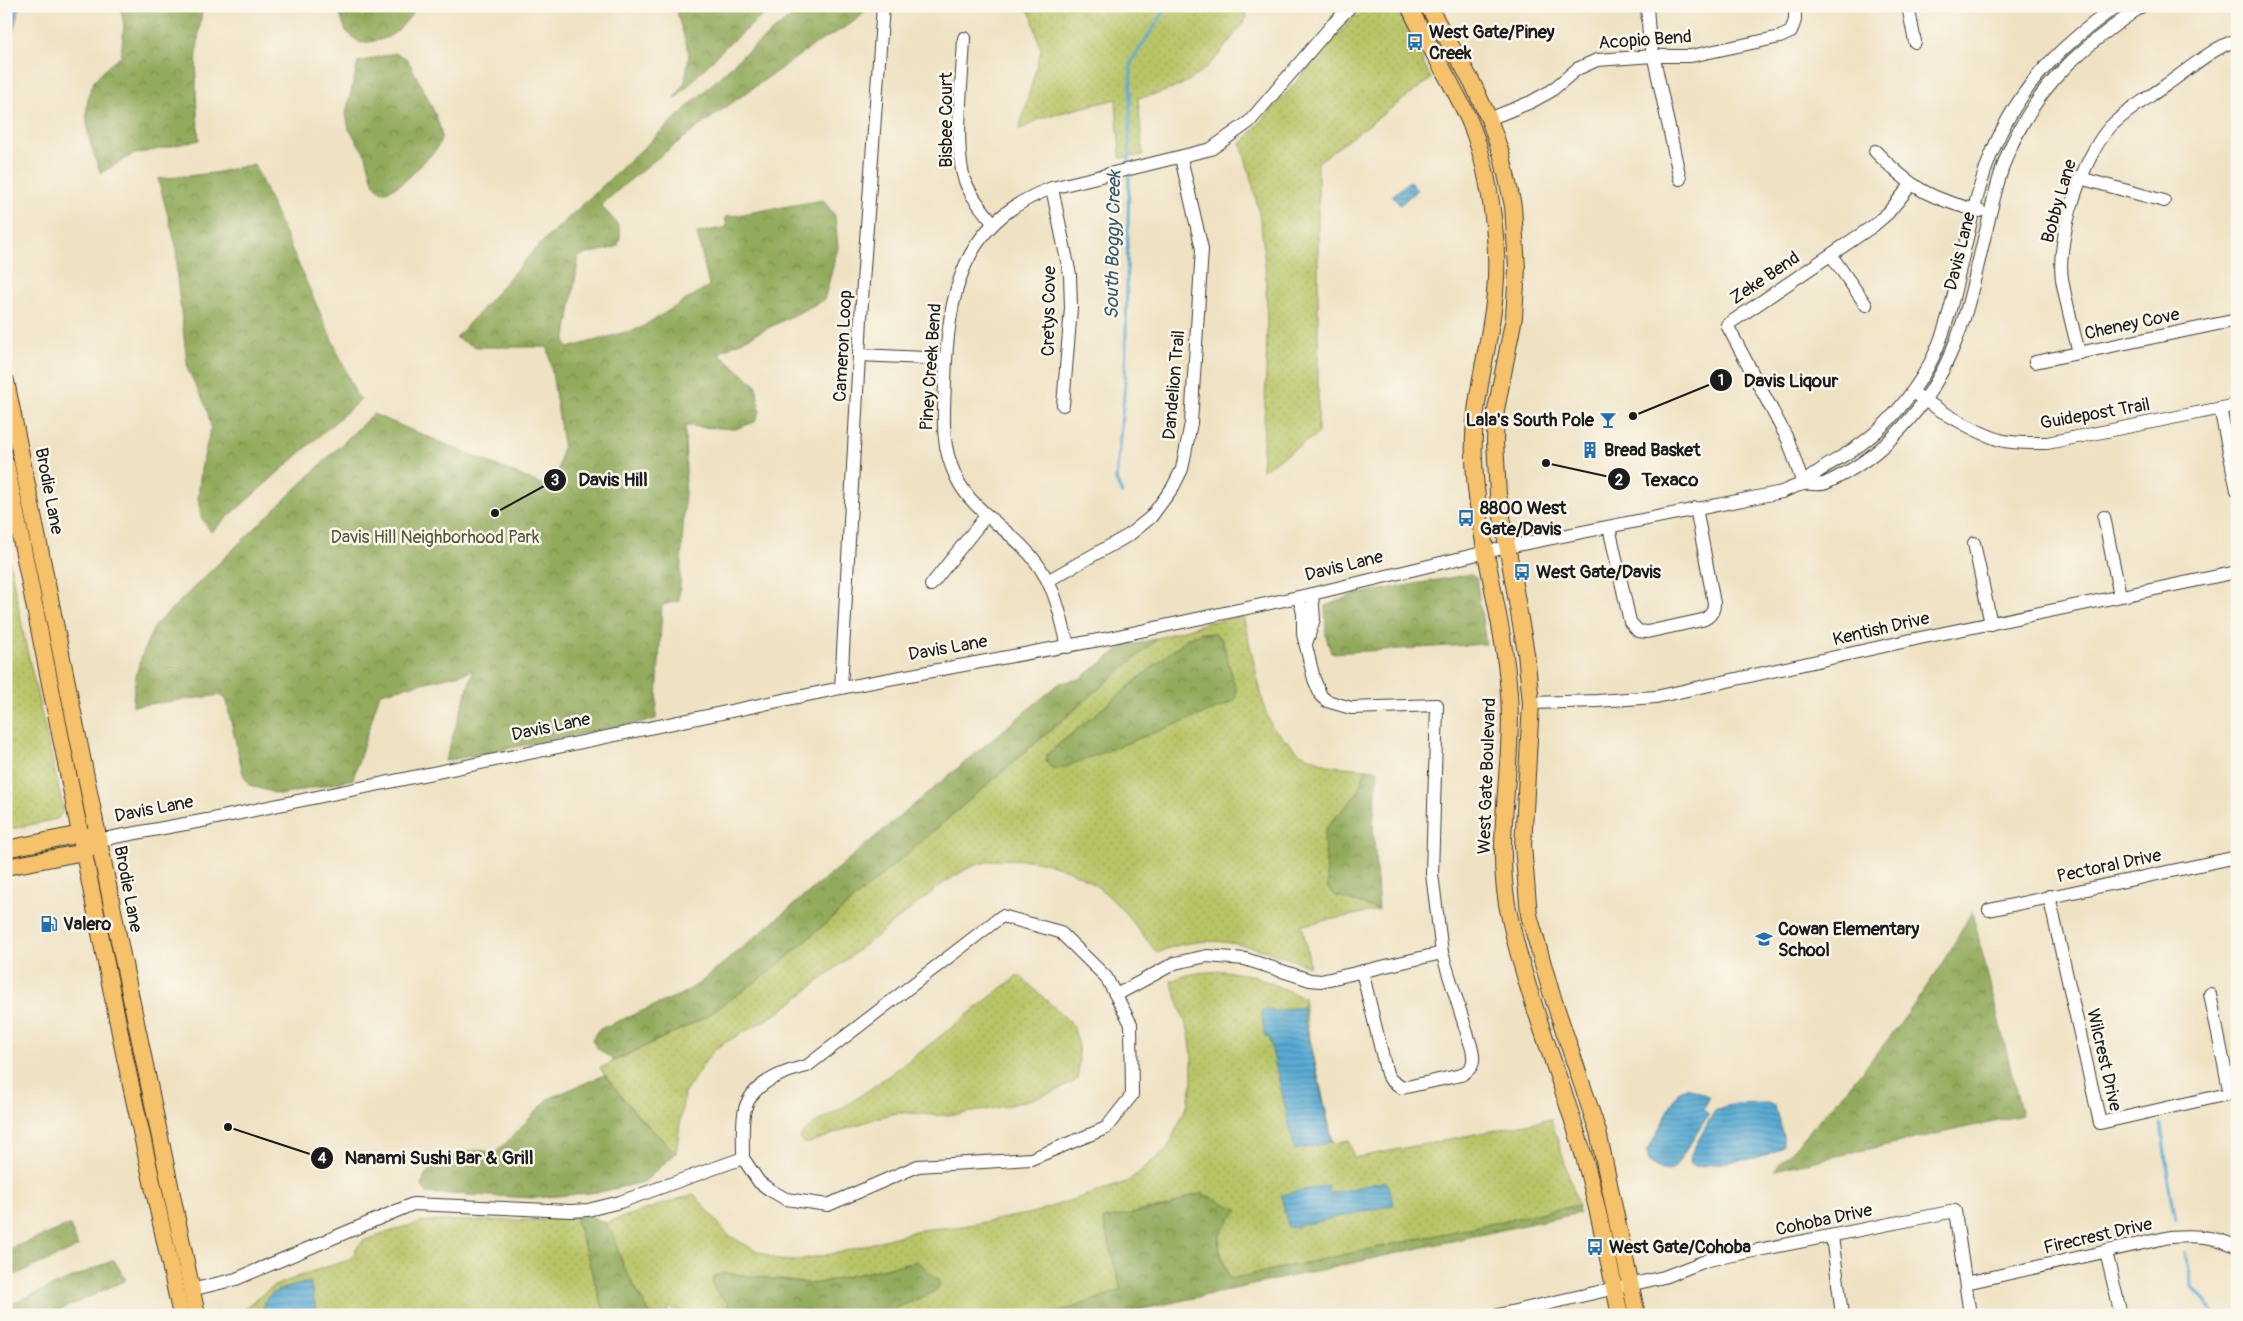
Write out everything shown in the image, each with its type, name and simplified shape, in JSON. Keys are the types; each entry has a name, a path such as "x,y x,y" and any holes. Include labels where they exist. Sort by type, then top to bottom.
{"main road":[{"name":"West Gate Boulevard","path":"1409,6 1452,85 1472,128 1492,208 1496,288 1491,328 1476,406 1473,455 1476,500 1509,692 1510,730 1504,865 1507,903 1534,1010 1578,1139 1593,1191 1620,1315"},
{"path":"1428,6 1472,82 1489,119 1502,156 1513,206 1517,268 1514,317 1496,410 1495,442 1498,494 1526,653 1531,703 1523,846 1529,915 1550,992 1598,1132 1636,1315"},
{"path":"1435,55 1450,68 1478,116 1482,119 1489,119"},
{"path":"1472,128 1477,128 1484,136 1510,192"},
{"name":"Brodie Lane","path":"6,381 52,697 180,1315"},
{"name":"Brodie Lane","path":"6,464 24,508 98,840 197,1315"},
{"path":"1506,809 1516,797 1527,792"},
{"path":"6,849 81,834"},
{"name":"Davis Lane","path":"6,867 84,852 98,840 81,834"},
{"path":"1511,916 1538,987 1543,993 1550,992"},
{"path":"152,1181 169,1178"}],"street":[{"name":"Cameron Loop","path":"841,688 863,282 883,6"},
{"path":"1647,6 1654,56 1680,179"},
{"name":"Acopio Bend","path":"1489,119 1532,102 1551,91 1576,69 1586,64 1611,58 1692,56 1780,38 1791,32 1795,20 1795,6"},
{"path":"1908,6 1915,42"},
{"name":"Davis Lane","path":"1803,484 1817,470 1864,442 1882,426 1912,392 1928,366 1940,341 1950,312 1974,210 1986,169 1996,141 2010,114 2028,87 2049,61 2071,40 2117,6"},
{"name":"Davis Lane","path":"98,840 207,820 841,688 1068,646 1299,597 1507,547 1782,492 1803,484 1824,484 1874,454 1899,431 1925,401 1954,348 1964,318 2000,175 2011,146 2039,97 2060,72 2082,50 2142,6"},
{"name":"Piney Creek Bend","path":"1068,646 1058,604 1048,580 1021,545 986,516 957,479 948,458 943,437 949,324 958,281 968,256 978,239 993,223 1017,204 1034,194 1212,149 1249,122 1347,8"},
{"name":"Bisbee Court","path":"964,38 960,136 961,166 973,197 993,223"},
{"name":"Bobby Lane","path":"2079,353 2062,278 2061,260 2064,240 2080,178 2099,140 2117,120 2215,51 2237,40"},
{"path":"1876,151 1911,185 1934,197 1990,214"},
{"name":"Dandelion Trail","path":"1048,580 1139,528 1161,504 1182,469 1191,423 1202,249 1181,158"},
{"path":"2080,178 2164,201"},
{"name":"Zeke Bend","path":"1803,484 1788,440 1727,325 1874,226 1888,213 1911,185"},
{"name":"Cretys Cove","path":"1052,188 1070,275 1071,308 1063,405"},
{"path":"1831,255 1866,305"},
{"name":"Cheney Cove","path":"2035,362 2237,320"},
{"path":"860,355 946,359"},
{"name":"Guidepost Trail","path":"1912,392 1979,431 2001,440 2023,443 2047,443 2237,405"},
{"path":"2220,408 2237,490"},
{"path":"1609,527 1630,622 1638,630 1647,632 1702,620 1707,618 1713,611 1714,603 1696,508"},
{"path":"931,586 986,516"},
{"path":"2104,517 2120,596"},
{"path":"1974,543 1991,624"},
{"name":"Kentish Drive","path":"1531,703 1656,697 2237,572"},
{"path":"1306,641 1312,631 1314,619 1312,594"},
{"path":"1299,597 1303,614 1303,634 1314,679 1321,696 1332,704 1351,708 1437,705 1432,874 1442,953 1474,1059 1470,1070 1461,1075 1402,1088 1391,1080 1362,971"},
{"name":"Pectoral Drive","path":"1990,910 2049,896 2237,858"},
{"name":"Wilcrest Drive","path":"2049,896 2100,1123 2234,1093"},
{"path":"1002,916 1060,932 1106,977 1131,1024 1132,1096 1106,1128 1031,1159 918,1166 828,1204 786,1199 760,1182 743,1158 744,1112 755,1092 765,1083 787,1071 806,1066 1002,916"},
{"path":"1116,995 1175,963 1207,956 1245,959 1316,981 1442,953"},
{"path":"2210,994 2234,1093"},
{"path":"192,1290 236,1279 413,1204 571,1211 588,1210 620,1202 743,1158"},
{"name":"Cohoba Drive","path":"1498,1315 1533,1311 1613,1288 1664,1278 1715,1259 1954,1210 1966,1283"},
{"path":"1832,1236 1842,1315"},
{"name":"Firecrest Drive","path":"1966,1283 2170,1238 2191,1236 2213,1238 2237,1248"},
{"path":"2106,1252 2121,1315"},
{"path":"1966,1283 1970,1315"}],"green space":[{"path":"120,6 203,6 196,73 199,140 132,155 101,173 90,140 87,105 95,79 121,56 124,24"},
{"path":"333,6 410,6 415,10 392,35 379,40 360,43 346,31 339,12"},
{"path":"675,6 774,6 726,46 674,100 685,82 689,54"},
{"name":"Davis Hill Neighborhood Park","path":"805,6 869,6 858,18 817,43 677,143 601,205 619,229 620,240 617,247 579,256 565,343 568,348 640,328 709,286 697,233 727,227 725,217 823,200 835,216 838,248 824,300 720,352 721,356 756,385 760,411 755,422 735,429 685,426 686,473 679,601 662,605 656,719 445,761 473,671 380,693 353,779 281,795 249,785 243,774 226,699 221,695 133,706 139,664 155,625 373,414 555,490 563,443 548,347 476,347 456,338 536,248 743,55"},
{"path":"1026,6 1244,6 1246,19 1213,61 1201,72 1175,88 1138,98 1143,155 1120,158 1116,99 1044,117 1019,130 1041,50 1032,17"},
{"path":"1371,6 1397,6 1431,79 1318,162 1318,434 1262,470 1267,321 1265,262 1258,211 1251,177 1241,144 1352,19"},
{"path":"395,53 406,58 411,66 435,113 439,123 441,138 432,154 407,179 393,188 382,192 374,185 366,156 349,129 346,114 358,62"},
{"path":"254,164 356,394 361,399 211,532 201,517 198,498 201,469 211,427 206,406 188,370 177,278 176,245 158,179 214,173"},
{"path":"6,544 25,641 63,808 61,815 57,819 6,830"},
{"path":"1471,574 1476,578 1486,644 1331,653 1326,636 1325,606 1353,595"},
{"path":"1243,616 1265,710 1272,727 1300,753 1332,766 1366,769 1354,797 1332,820 1334,895 1379,910 1302,925 1310,966 1266,951 1221,942 1206,941 1186,944 1157,953 1113,900 1082,877 1067,870 1035,861 1019,859 986,862 971,867 945,882 781,1011 719,1046 709,1056 684,1094 676,1153 655,1133 608,1080 600,1068 704,1018 767,974 1158,638 1210,622","holes":["1202,632 1222,639 1236,691 1235,700 1224,706 1059,769 1052,768 1047,754 1188,638"]},
{"path":"1202,632 1215,634 1222,639 1236,691 1235,700 1224,706 1059,769 1052,768 1046,762 1047,754 1188,638"},
{"path":"1158,638 767,974 704,1018 614,1061 596,1047 592,1039 598,1030 684,993 701,982 1060,683 1080,679 1121,648"},
{"path":"1366,769 1378,770 1373,825 1379,910 1334,895 1328,888 1324,839 1326,828 1358,793"},
{"path":"1972,911 2022,1115 1774,1170 1882,1047 1930,981"},
{"path":"1224,971 1255,976 1304,998 1307,1025 1333,1143 1349,1140 1354,1158 1551,1119 1578,1205 1230,1279 1220,1246 1223,1225 1191,1195 1168,1207 1138,1211 1122,1290 1046,1315 890,1315 891,1310 904,1304 917,1261 813,1284 726,1273 715,1275 715,1291 728,1303 727,1309 712,1314 705,1314 669,1308 667,1315 651,1315 624,1268 612,1233 605,1223 694,1194 728,1235 778,1260 791,1261 838,1253 919,1230 963,1226 1032,1213 1127,1182 1167,1149 1188,1103 1192,1083 1192,1057 1189,1033 1171,981 1203,972"},
{"path":"1019,975 1073,1025 1077,1038 1079,1059 1078,1079 1050,1093 1015,1104 961,1114 892,1114 861,1123 809,1143 803,1143 800,1139 808,1129 843,1108 892,1073"},
{"path":"604,1075 637,1115 676,1153 644,1182 600,1192 536,1198 427,1193 422,1186 428,1172 441,1161 474,1151 494,1152 505,1144 548,1099"},
{"path":"1204,1194 1239,1210 1224,1227 1219,1242 1219,1249 1230,1279 1578,1205 1579,1213 1116,1315 1046,1315 1066,1310 1121,1290 1103,1219 1168,1207 1191,1195"},
{"path":"588,1215 605,1223 612,1233 624,1268 651,1315 605,1315 575,1217"},
{"path":"575,1217 605,1315 235,1315 272,1287 310,1272 346,1261 354,1255 356,1248 363,1241 400,1228 428,1221 537,1220"},
{"path":"70,1225 78,1247 6,1279 6,1250"},
{"path":"114,1260 126,1280 49,1315 6,1315 6,1306"},
{"path":"917,1261 939,1281 939,1288 930,1294 891,1310 890,1315 709,1315 727,1309 728,1303 715,1291 712,1281 715,1275 726,1273 813,1284"}],"water":[{"path":"6,6 20,6 6,57"},
{"path":"1409,181 1417,190 1400,205 1392,196"},
{"path":"1303,1006 1305,1023 1332,1142 1295,1150 1269,1037 1265,1037 1261,1011 1272,1009 1272,1012"},
{"path":"1688,1087 1710,1097 1703,1110 1709,1114 1676,1166 1670,1171 1661,1170 1649,1162 1647,1152 1678,1092"},
{"path":"1747,1103 1768,1103 1775,1106 1783,1136 1783,1146 1776,1151 1744,1160 1701,1166 1694,1166 1689,1162 1690,1155 1714,1112 1719,1108"},
{"path":"1386,1181 1394,1205 1288,1228 1281,1195 1328,1185 1329,1194"},
{"path":"310,1282 317,1315 263,1315 263,1307 271,1295 286,1288"}],"waterway":[{"name":"South Boggy Creek","path":"1129,166 1131,62 1168,6"},
{"name":"South Boggy Creek","path":"1122,493 1116,480 1125,384 1129,173"},
{"path":"2161,1124 2176,1220"},
{"path":"2184,1252 2194,1289 2216,1315"}],"place":[{"name":"West Gate/Piney Creek","path":"1415,42"},
{"name":"Davis Liqour","path":"1633,416"},
{"name":"Lala's South Pole","path":"1608,420"},
{"name":"Bread Basket","path":"1590,450"},
{"name":"Texaco","path":"1546,463"},
{"name":"Davis Hill","path":"495,513"},
{"name":"8800 West Gate/Davis","path":"1466,518"},
{"name":"West Gate/Davis","path":"1522,572"},
{"name":"Valero","path":"49,924"},
{"name":"Cowan Elementary School","path":"1764,939"},
{"name":"Nanami Sushi Bar & Grill","path":"228,1127"},
{"name":"West Gate/Cohoba","path":"1595,1247"}]}
